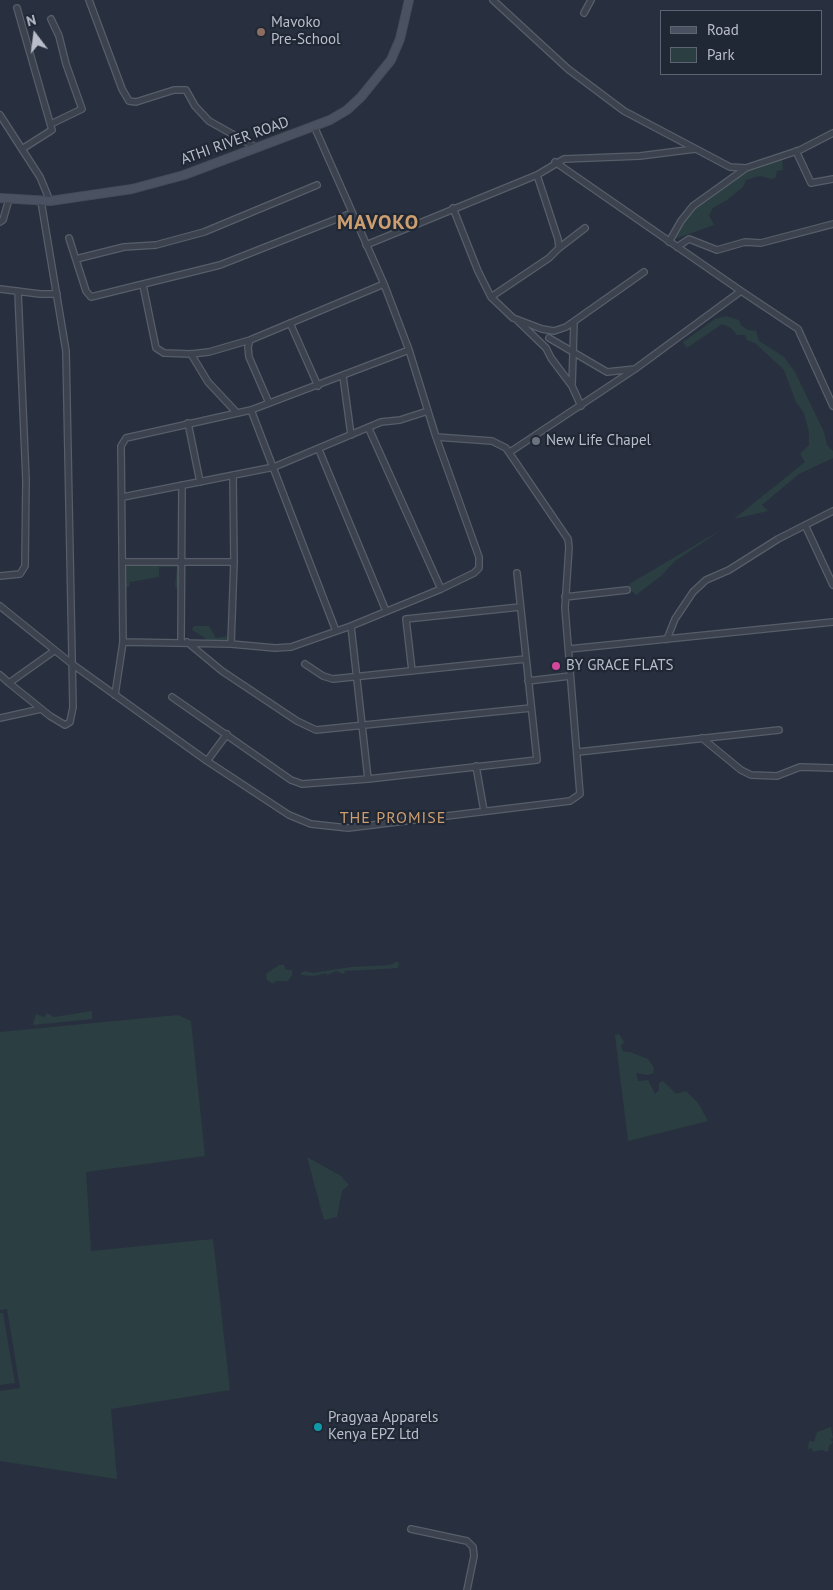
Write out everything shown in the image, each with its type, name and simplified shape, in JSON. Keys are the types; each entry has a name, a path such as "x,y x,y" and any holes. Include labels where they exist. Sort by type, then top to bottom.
{"main road":[{"name":"ATHI RIVER ROAD","path":"0,198 46,201 103,194 159,182 314,126 347,110 361,97 386,66 400,39 409,0"}],"street":[{"path":"88,0 122,89 129,101 136,102 174,90 186,90 195,106 209,121 257,148"},
{"path":"493,0 546,50 593,90 624,111 730,167 746,168"},
{"path":"584,13 591,0"},
{"path":"17,8 51,124 51,131 22,149"},
{"path":"51,19 59,36 66,64 82,109 51,124"},
{"path":"0,115 40,178 46,201 66,351 73,707 70,722 65,725 41,709 0,675"},
{"path":"123,642 184,642 275,648 291,647 351,626 440,589 474,572 480,564 436,437 409,350 384,284 314,126"},
{"path":"669,242 680,221 693,206 746,168 796,151 833,133"},
{"path":"366,245 537,174 555,162 573,158 640,156 695,149"},
{"path":"796,151 811,183 833,178"},
{"path":"555,162 798,329 833,406"},
{"path":"537,174 558,239 559,248"},
{"path":"76,259 124,247 156,244 204,232 317,185"},
{"path":"0,222 3,220 9,199"},
{"path":"453,208 478,271 491,297 499,307 517,320 543,346 572,386 581,406"},
{"path":"68,238 88,296 143,285 220,265 352,213"},
{"path":"677,247 689,239 717,250 738,244 761,243 833,224"},
{"path":"491,297 549,258 585,228"},
{"path":"543,346 554,331 574,322 644,272"},
{"path":"143,285 156,348 164,353 191,354 209,352 250,340 384,284"},
{"path":"0,288 40,294 57,294"},
{"path":"0,576 20,574 25,566 26,480 18,291"},
{"path":"510,452 635,369 741,291"},
{"path":"517,320 554,331"},
{"path":"572,386 574,322"},
{"path":"290,323 318,386"},
{"path":"549,338 607,372 635,369"},
{"path":"250,340 248,348 249,357 269,403"},
{"path":"115,695 123,642 121,446 126,438 251,410 409,350"},
{"path":"191,354 208,382 237,412"},
{"path":"343,376 351,436"},
{"path":"251,410 336,631"},
{"path":"123,497 274,467 369,429 381,422 400,420 428,411"},
{"path":"188,423 200,482"},
{"path":"369,429 440,589"},
{"path":"0,606 54,651 207,761 289,815 324,827 348,828 570,801 580,794 581,786 570,676 565,597 568,539 506,448 492,442 436,437"},
{"path":"319,450 386,611"},
{"path":"231,644 234,562 233,475"},
{"path":"182,485 184,642"},
{"path":"667,639 675,619 693,592 706,580 833,511"},
{"path":"806,525 833,584"},
{"path":"123,562 234,562"},
{"path":"172,697 296,782 309,784 368,779 537,760 517,573"},
{"path":"565,597 627,590"},
{"path":"412,671 406,619 520,606"},
{"path":"569,649 833,622"},
{"path":"351,626 368,779"},
{"path":"184,642 222,671 304,725 322,731 531,708"},
{"path":"9,683 54,651"},
{"path":"305,664 327,678 356,677 526,659"},
{"path":"528,681 570,676"},
{"path":"0,718 41,709"},
{"path":"578,752 779,730"},
{"path":"207,761 226,734"},
{"path":"702,738 741,770 751,775 778,776 800,767 833,768"},
{"path":"476,766 484,811"},
{"path":"411,1529 467,1541 473,1547 474,1556 468,1590"}],"green space":[{"path":"782,156 783,170 777,171 776,177 772,179 760,176 746,180 743,187 713,208 709,215 714,225 675,239 681,221 693,206 746,168"},
{"path":"726,316 739,320 741,325 748,330 756,331 759,341 784,357 795,372 824,432 827,445 833,451 833,458 799,474 762,505 768,511 734,519 805,462 800,454 809,445 809,432 804,413 796,402 784,370 755,343 747,340 745,335 737,335 731,328 722,324 687,348 683,342 715,319"},
{"path":"724,528 675,561 661,576 636,595 628,587 631,583"},
{"path":"126,565 179,565 179,588 175,587 177,567 159,567 159,577 130,582 129,587 126,587"},
{"path":"194,626 209,626 216,638 228,636 229,640 206,641 205,638 192,630"},
{"path":"399,962 398,968 345,971 344,974 336,971 327,975 326,973 314,976 301,975 305,971 313,973 351,967 390,965"},
{"path":"279,965 284,965 286,970 292,970 292,975 288,981 276,981 273,984 267,980 266,974"},
{"path":"92,1011 92,1019 33,1025 36,1014 44,1017 47,1013 54,1017"},
{"path":"178,1015 191,1021 205,1156 86,1172 91,1251 213,1239 230,1390 111,1409 117,1479 0,1461 0,1391 20,1388 7,1309 0,1310 0,1032"},
{"path":"619,1034 624,1042 621,1046 623,1052 630,1052 648,1059 654,1068 653,1073 648,1075 636,1073 638,1081 648,1080 655,1094 659,1090 659,1083 663,1081 676,1094 686,1091 698,1103 708,1121 628,1141 615,1035"},
{"path":"307,1157 341,1176 349,1185 342,1191 337,1217 324,1220"},
{"path":"0,1313 3,1313 15,1383 0,1385"},
{"path":"831,1427 833,1438 830,1439 833,1442 829,1446 828,1452 821,1450 814,1452 811,1448 808,1449 809,1441 814,1442 817,1432"}],"place":[{"name":"Mavoko Pre-School","path":"261,32"},
{"name":"New Life Chapel","path":"536,441"},
{"name":"BY GRACE FLATS","path":"556,666"},
{"name":"Pragyaa Apparels Kenya EPZ Ltd","path":"318,1427"}],"district":[{"name":"MAVOKO","path":"378,223"},
{"name":"THE PROMISE","path":"393,818"}]}
